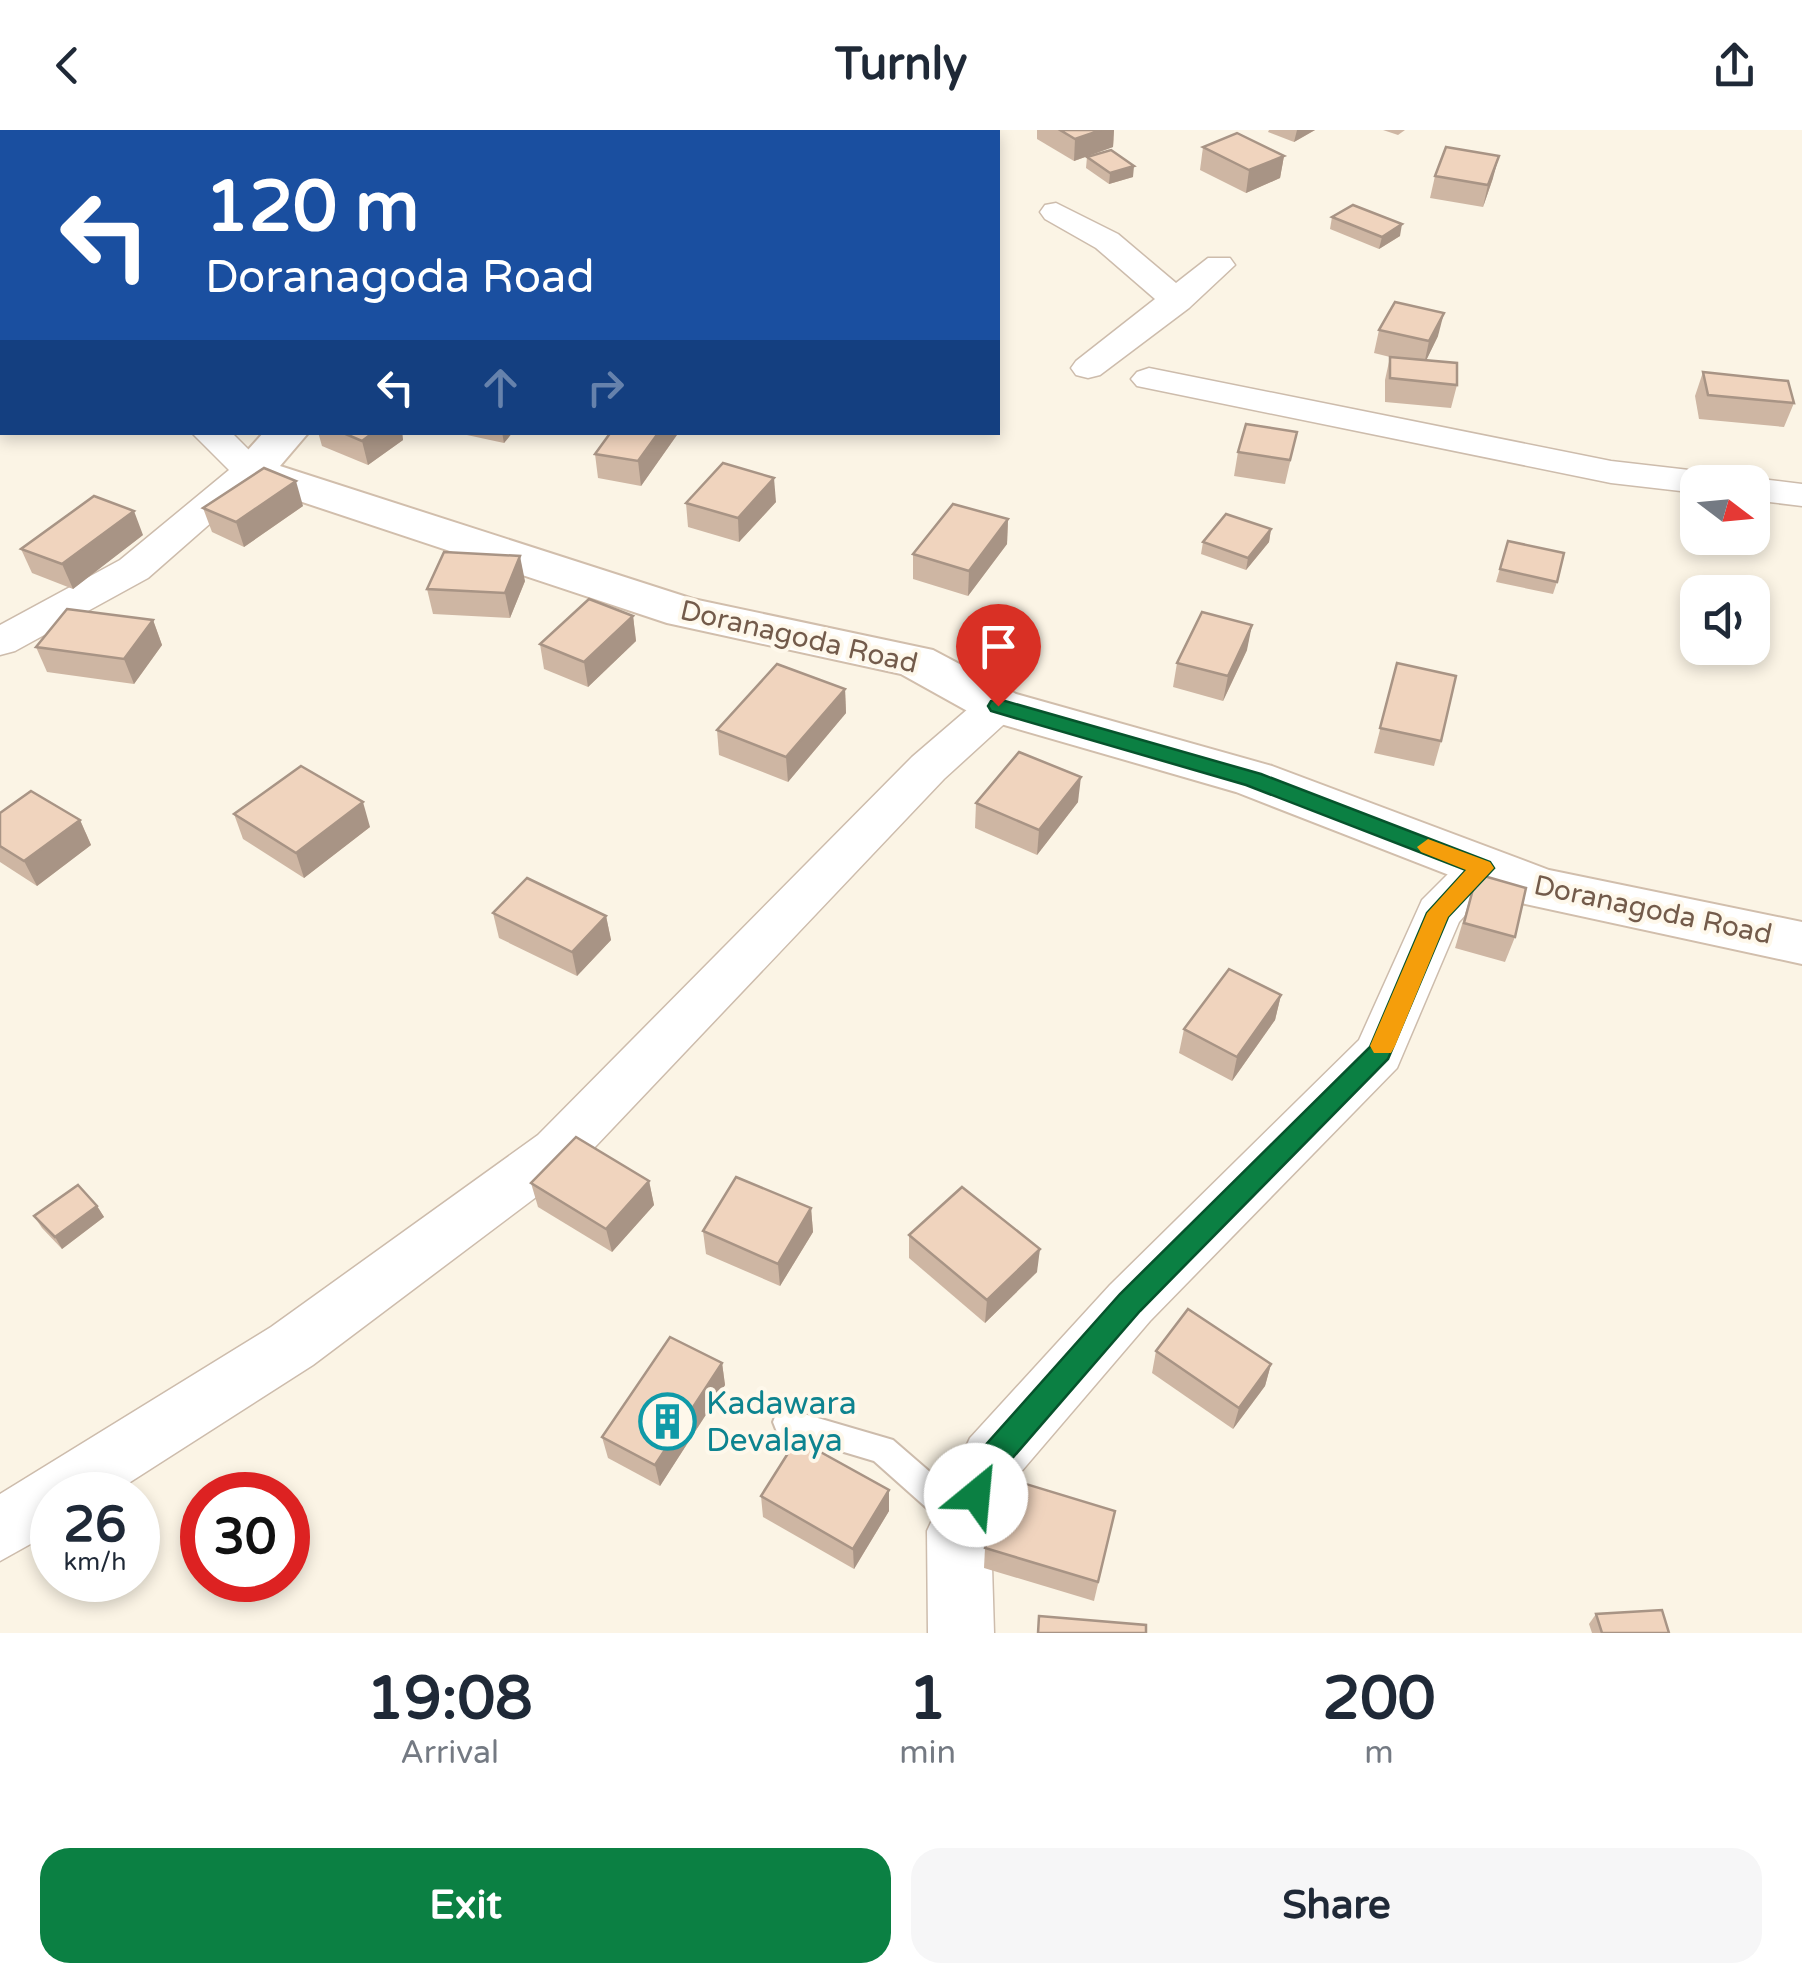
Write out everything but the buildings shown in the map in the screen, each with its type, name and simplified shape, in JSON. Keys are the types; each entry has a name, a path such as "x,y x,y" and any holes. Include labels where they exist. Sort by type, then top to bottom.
{"street":[{"path":"1056,212 1107,242 1178,301"},
{"path":"1088,368 1220,265"},
{"path":"1149,379 1612,472 1680,480"},
{"path":"211,435 251,472"},
{"path":"0,642 134,569 251,472 285,435"},
{"name":"Doranagoda Road","path":"251,472 349,500 684,612 916,660 998,706 1254,780 1540,889 1802,943"},
{"path":"1770,491 1802,495"},
{"path":"0,600 38,622"},
{"path":"92,1472 292,1346 557,1150 928,768 998,706"},
{"path":"961,1633 959,1531 992,1459 1130,1302 1380,1052 1439,913 1482,868"},
{"path":"0,1530 30,1511"}],"lane":[{"path":"787,1422 883,1450 949,1508 959,1531"}],"slow traffic":[{"path":"1382,1046 1439,913 1482,868 1428,847"}],"place":[{"name":"Kadawara Devalaya","path":"667,1422"}],"route":[{"path":"976,1495 992,1459 1130,1302 1380,1052 1439,913 1482,868 1254,780 998,706"}]}
